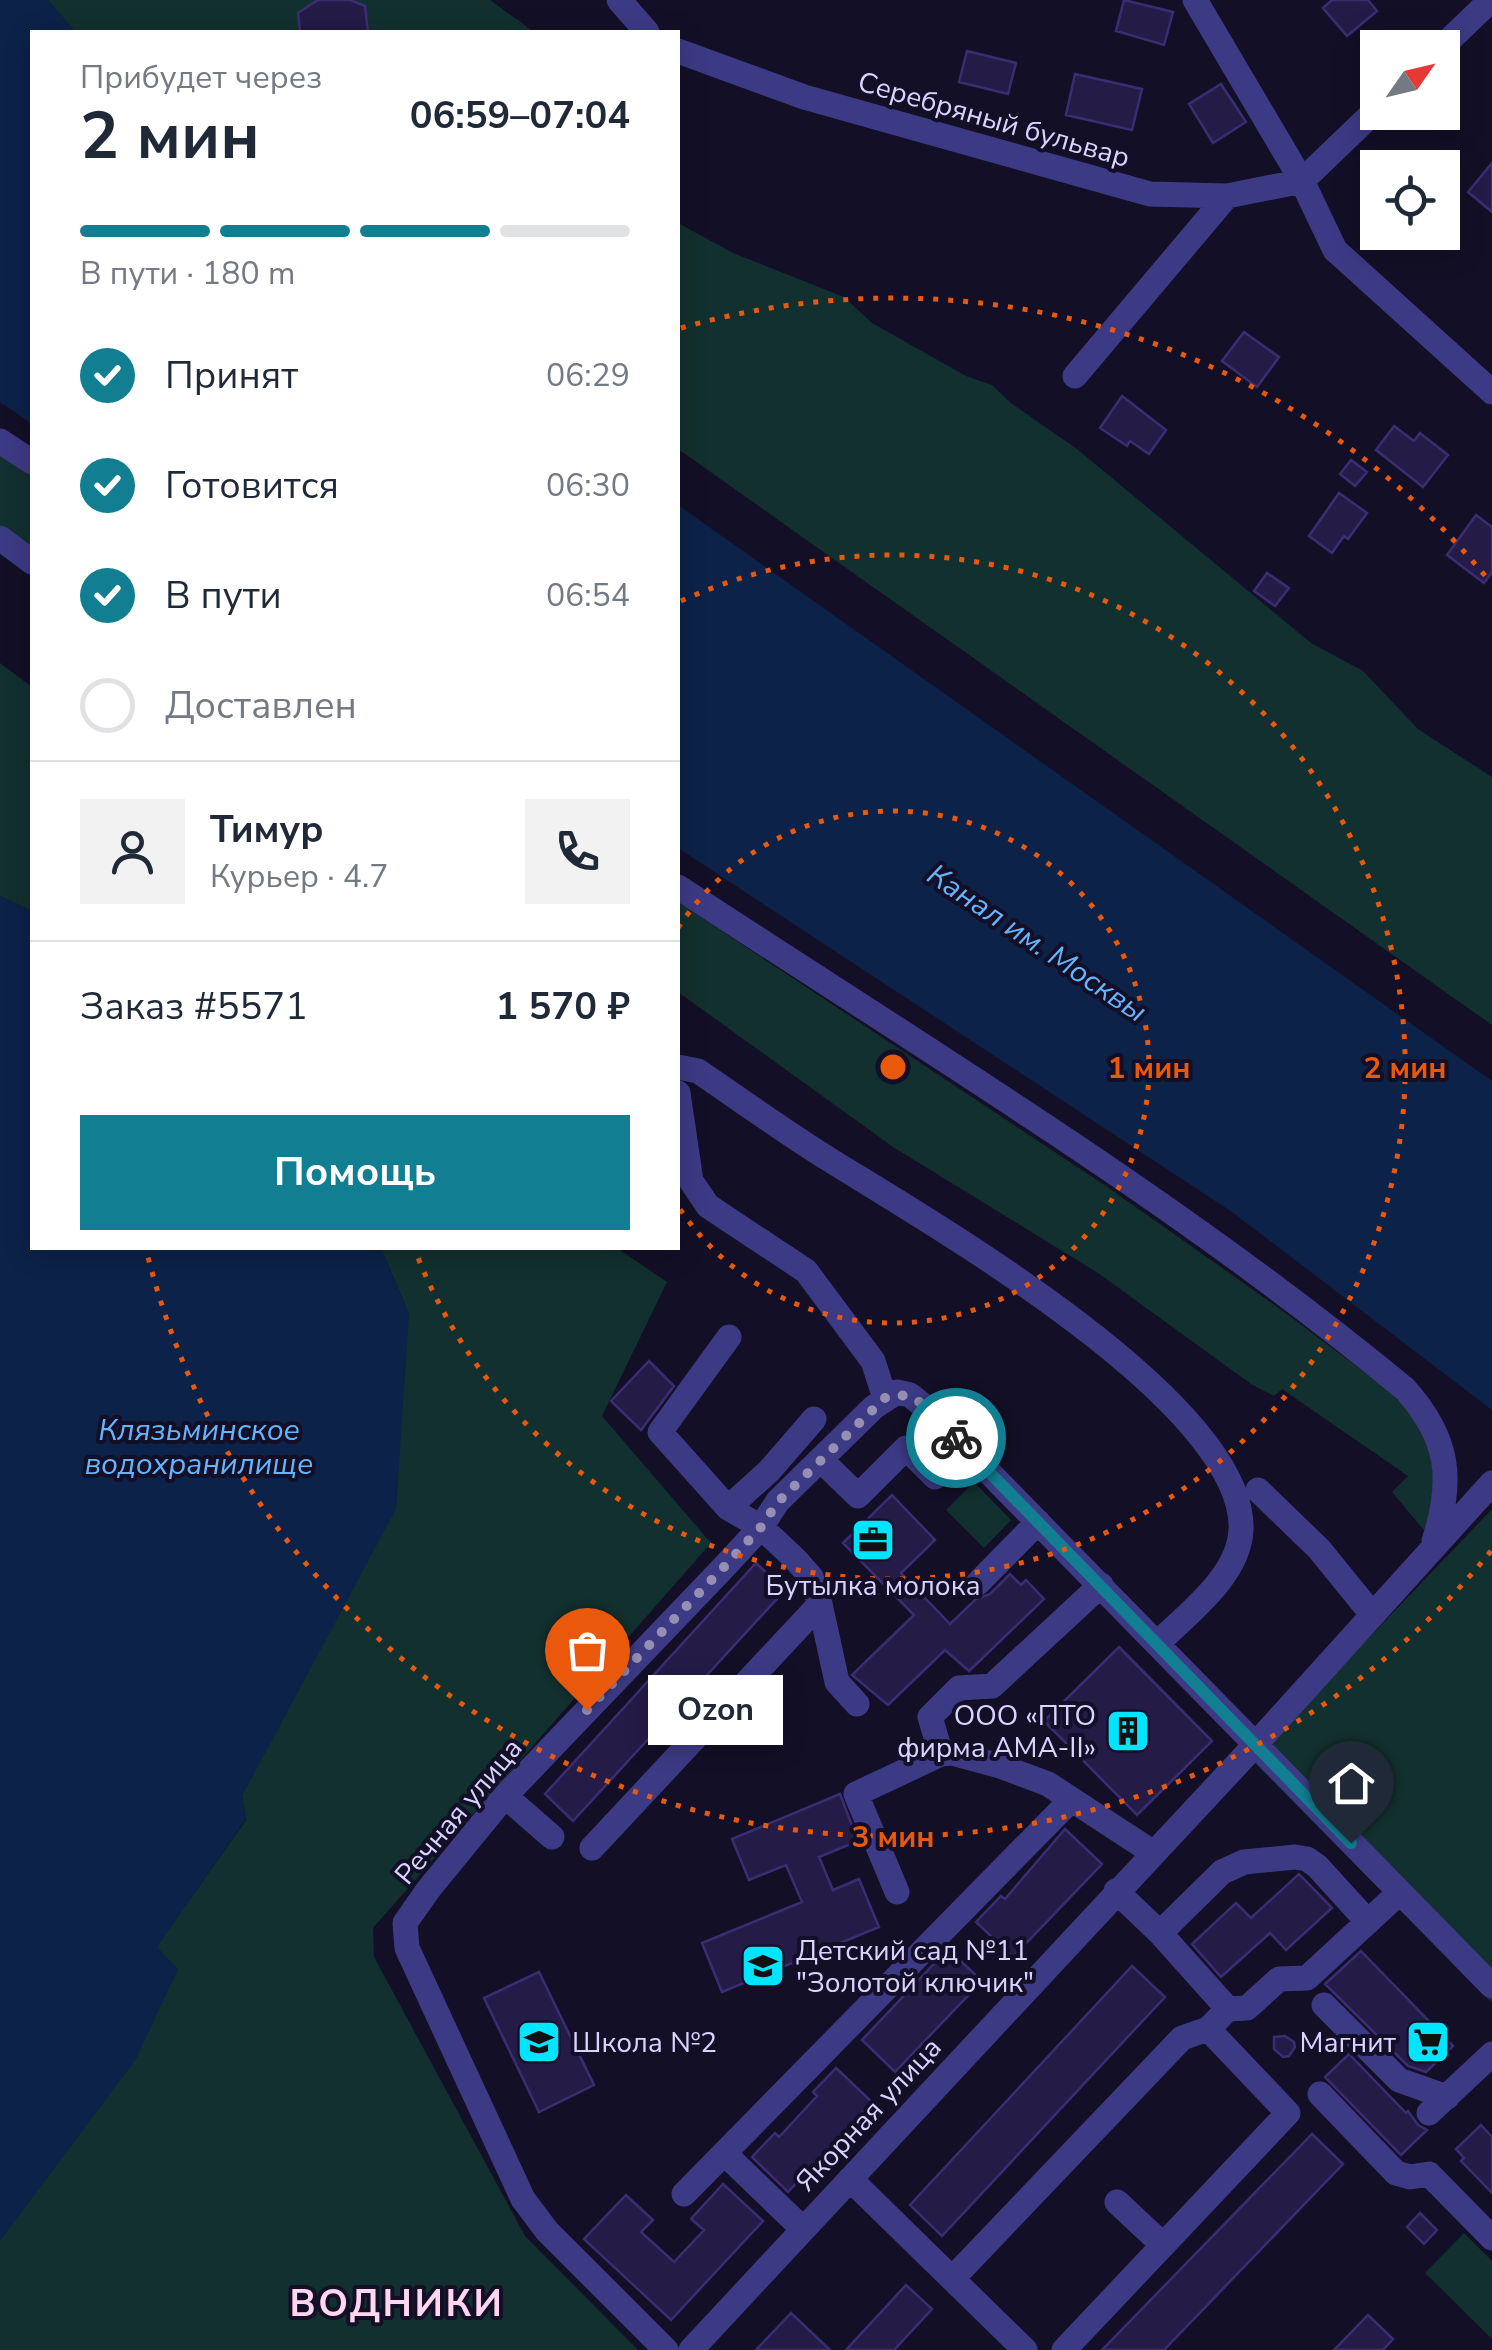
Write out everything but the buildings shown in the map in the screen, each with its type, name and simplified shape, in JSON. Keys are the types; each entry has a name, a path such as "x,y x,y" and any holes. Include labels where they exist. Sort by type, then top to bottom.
{"street":[{"path":"619,0 645,30"},
{"path":"1195,0 1302,180 1334,250 1492,392"},
{"path":"1460,30 1491,0"},
{"name":"Серебряный бульвар","path":"680,52 804,97 1150,194 1228,196 1302,180"},
{"path":"1302,180 1360,125"},
{"path":"1075,376 1228,196"},
{"path":"0,441 30,461"},
{"path":"0,538 30,560"},
{"path":"680,889 1113,1173 1200,1233 1405,1388 1427,1413 1440,1440 1446,1472 1445,1506 1430,1551"},
{"path":"680,1068 698,1071 829,1159 950,1232 1100,1338 1199,1434 1222,1462 1242,1529 1233,1562 1158,1644"},
{"path":"680,1121 684,1176 708,1206 806,1271 873,1360 885,1398 897,1392 910,1395 1492,1986"},
{"path":"729,1337 660,1432 728,1508 761,1527 810,1577 837,1682 857,1704"},
{"name":"Речная улица","path":"666,2350 547,2232 528,2208 407,1948 405,1924 505,1796 761,1527 778,1502 885,1398"},
{"path":"728,1508 769,1471 814,1419"},
{"path":"820,1460 858,1496 906,1448 936,1477"},
{"name":"Якорная улица","path":"692,2350 1255,1744 1492,1482"},
{"path":"1258,1490 1319,1549 1371,1613"},
{"path":"978,1582 1038,1522"},
{"path":"941,1754 930,1718 959,1688 992,1686 1101,1585"},
{"path":"592,1848 820,1604"},
{"path":"897,1892 856,1794 941,1754 1000,1766 1048,1784 1152,1852"},
{"path":"505,1796 552,1837"},
{"path":"684,2194 1072,1800"},
{"path":"1160,1933 1232,1866 1296,1857 1318,1866 1368,1922"},
{"path":"1116,1891 1228,2009"},
{"path":"952,2279 1182,2038 1208,2029 1228,2009 1246,2008 1279,1979 1307,1978 1399,1892"},
{"path":"1324,2005 1399,2080 1438,2105 1492,2054"},
{"path":"1064,2350 1288,2113 1208,2029"},
{"path":"1320,2094 1396,2173 1410,2177 1429,2174 1492,2238"},
{"path":"724,2152 803,2229"},
{"path":"850,2179 1024,2350"},
{"path":"1117,2202 1163,2246"}],"green space":[{"path":"48,0 490,0 531,30 73,30"},
{"path":"680,224 733,253 844,297 872,323 966,376 992,385 1077,449 1311,643 1363,671 1418,729 1492,777 1492,1025 680,450"},
{"path":"0,454 30,475 30,548 0,525"},
{"path":"0,663 30,686 30,910 0,896"},
{"path":"680,903 1106,1186 1383,1386 1413,1414 1429,1443 1435,1492 1428,1535 1392,1492 1408,1476 1282,1389 1274,1396 1251,1384 1098,1273 893,1147 680,993"},
{"path":"382,1250 620,1250 667,1282 602,1416 711,1543 373,1928 374,1957 525,2236 638,2350 0,2350 0,2238 156,1947 246,1820 242,1796 409,1314"},
{"path":"974,1482 1011,1520 984,1548 946,1510"},
{"path":"1492,1509 1492,2003 1252,1760"},
{"path":"1464,2233 1492,2261 1492,2339 1425,2273"}],"water":[{"path":"0,0 48,0 73,30 30,30 30,423 0,402"},
{"name":"Канал им. Москвы","path":"680,506 1492,1081 1492,1410 1232,1212 680,849"},
{"name":"Клязьминское водохранилище","path":"0,896 30,910 30,1250 382,1250 409,1314 396,1509 242,1796 246,1819 157,1947 178,1969 136,2059 0,2241"}],"way so far":[{"path":"587,1710 761,1527 778,1502 885,1398 897,1392 910,1395 956,1438"}],"place":[{"name":"Бутылка молока","path":"873,1540"},
{"name":"Ozon","path":"587,1710"},
{"name":"ООО «ПТО фирма АМА-II»","path":"1128,1731"},
{"name":"Детский сад №11 \"Золотой ключик\"","path":"763,1966"},
{"name":"Школа №2","path":"539,2042"},
{"name":"Магнит","path":"1428,2042"}],"district":[{"name":"ВОДНИКИ","path":"397,2303"}],"route":[{"path":"956,1438 1351,1843"}]}
